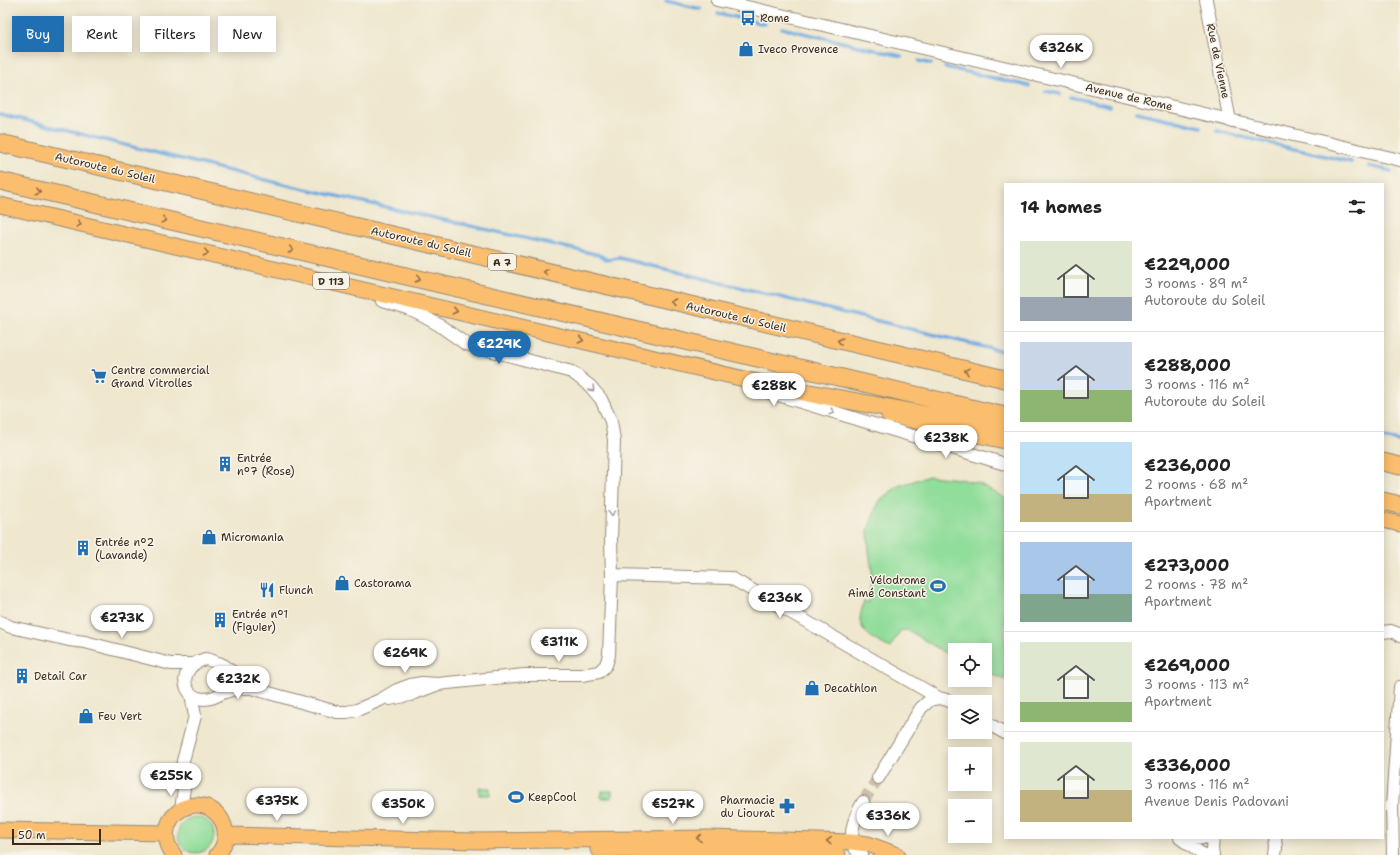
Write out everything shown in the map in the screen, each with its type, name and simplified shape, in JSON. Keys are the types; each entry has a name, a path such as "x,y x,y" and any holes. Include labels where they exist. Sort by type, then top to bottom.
{"highway":[{"name":"Autoroute du Soleil","path":"0,143 1004,379"},
{"path":"0,182 1004,416"},
{"path":"810,394 1004,430"},
{"path":"1384,461 1400,461"},
{"path":"1384,461 1400,466"},
{"path":"1384,501 1400,504"}],"main road":[{"name":"D 113","path":"0,205 810,394 898,418 1004,441"},
{"path":"1384,520 1400,524"},
{"path":"1384,529 1400,533"},
{"path":"174,855 167,841 166,833 168,823 181,809 198,805 207,807 221,818 226,835 224,844 217,855"},
{"path":"0,830 166,833"},
{"path":"226,835 477,840 709,838 852,842 868,844 897,855"},
{"path":"477,840 538,847 608,852 838,855"}],"street":[{"name":"Avenue de Rome","path":"717,0 1400,160"},
{"name":"Rue de Vienne","path":"1206,0 1230,121"},
{"path":"191,694 206,700 238,688 251,688 337,712 347,712 357,710 380,700 397,690 410,685 422,683 438,684 524,675 582,675 599,672 606,665 609,655 612,575 613,435 611,421 601,399 590,386 572,372 466,344 439,325 408,309 244,262"},
{"path":"661,359 1004,464"},
{"path":"612,575 732,578 939,698 948,700"},
{"path":"4,627 85,642 171,664 192,664"},
{"path":"1384,632 1391,631 1399,634 1400,636"},
{"path":"185,680 188,669 192,664 205,658 212,659 225,666 251,688"},
{"path":"194,716 218,695 224,684 223,672 220,666 212,659"},
{"path":"171,664 185,680 191,694 194,716 183,761 182,775 184,788 181,809"},
{"path":"1393,855 1392,806 1400,687"},
{"path":"878,778 921,708 930,700 939,698"},
{"path":"992,726 1004,733"},
{"path":"184,788 198,805"},
{"path":"861,805 852,827 852,842 855,849 862,855"},
{"path":"1181,839 1203,855"},
{"path":"1213,839 1213,855"}],"green space":[{"name":"Vélodrome Aimé Constant","path":"929,476 960,479 980,484 1004,497 1004,680 992,674 992,643 948,643 948,655 908,630 900,631 890,648 867,634 864,630 861,625 860,615 864,601 868,603 872,571 868,530 881,499 898,486"},
{"path":"479,788 490,788 490,795 479,795"},
{"path":"602,791 612,791 612,798 601,798"},
{"path":"200,817 209,822 213,828 213,842 209,848 200,853 192,853 183,848 179,842 178,831 183,822 189,818"}],"waterway":[{"path":"666,1 701,9"},
{"path":"718,13 765,24"},
{"path":"782,28 901,56"},
{"path":"919,61 931,64"},
{"path":"945,67 1029,86"},
{"path":"1046,91 1060,94"},
{"path":"1071,97 1110,106"},
{"path":"1137,112 1201,127"},
{"path":"0,114 274,182 600,255 608,260 620,258 1004,352"},
{"path":"1217,131 1351,162"},
{"path":"1369,166 1391,171"},
{"path":"1384,438 1400,441"}],"tunnel":[{"path":"863,802 878,778"}],"place":[{"name":"Rome","path":"748,18"},
{"name":"Iveco Provence","path":"746,49"},
{"name":"Centre commercial Grand Vitrolles","path":"99,376"},
{"name":"Entrée n°7 (Rose)","path":"225,464"},
{"name":"Micromania","path":"209,537"},
{"name":"Entrée n°2 (Lavande)","path":"83,548"},
{"name":"Castorama","path":"342,583"},
{"name":"Vélodrome Aimé Constant","path":"938,586"},
{"name":"Flunch","path":"267,590"},
{"name":"Entrée n°1 (Figuier)","path":"220,620"},
{"name":"Detail Car","path":"22,676"},
{"name":"Decathlon","path":"812,688"},
{"name":"Feu Vert","path":"86,716"},
{"name":"KeepCool","path":"516,797"},
{"name":"Pharmacie du Liourat","path":"787,806"}]}
